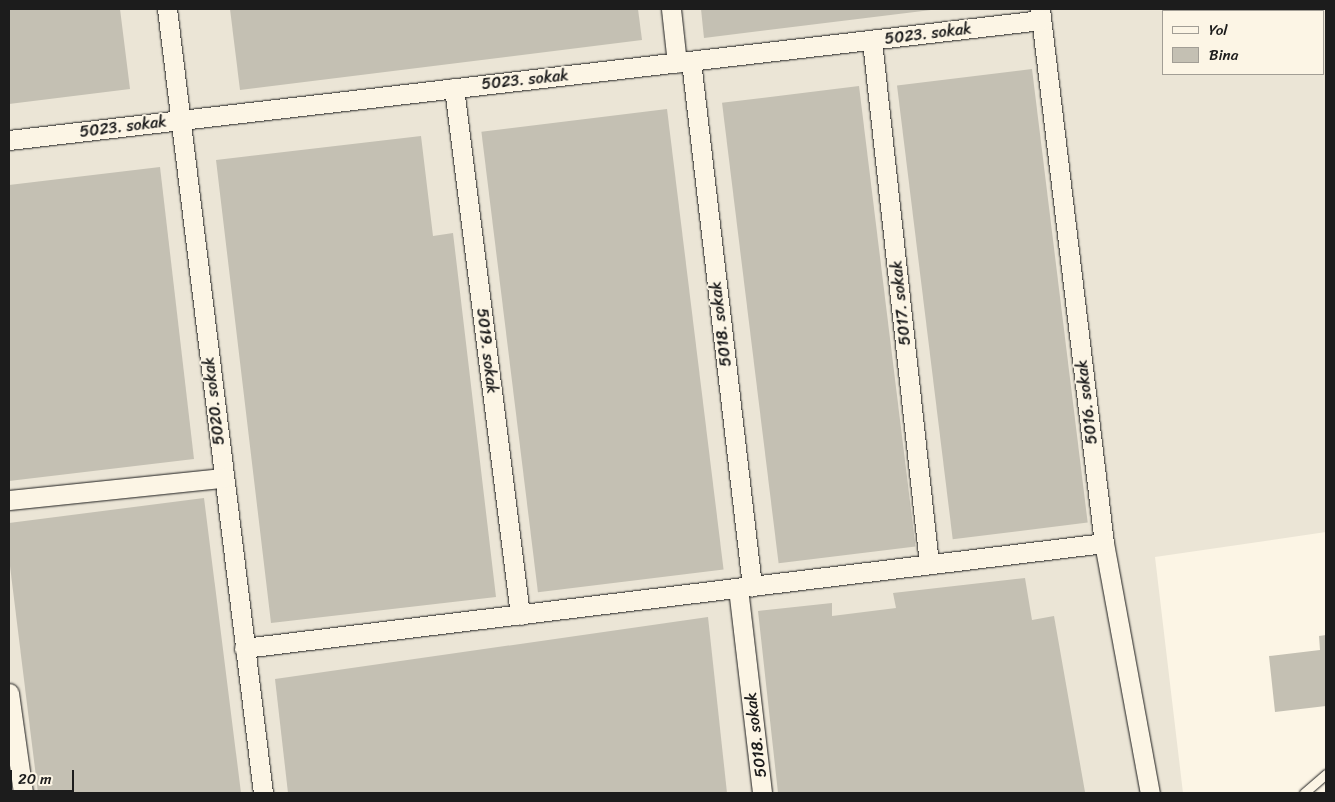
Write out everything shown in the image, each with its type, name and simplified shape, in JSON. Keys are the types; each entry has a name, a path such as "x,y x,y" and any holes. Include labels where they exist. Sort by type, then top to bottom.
{"street":[{"name":"5020. sokak","path":"167,9 263,793"},
{"name":"5018. sokak","path":"671,9 684,62 745,587 762,793"},
{"name":"5023. sokak","path":"9,140 872,41 1041,14"},
{"name":"5016. sokak","path":"1041,14 1104,543 1150,793"},
{"name":"5017. sokak","path":"872,41 929,564"},
{"name":"5019. sokak","path":"454,88 520,615"},
{"path":"9,500 223,478"},
{"path":"244,648 1104,543"},
{"path":"9,693 23,793"}],"lane":[{"path":"1304,793 1326,774"}],"shaded area":[{"path":"9,9 1326,9 1326,532 1155,557 1183,793 9,793"}],"building":[{"path":"9,9 120,9 130,89 9,104"},
{"path":"230,9 638,9 642,40 240,90"},
{"path":"701,9 931,9 931,10 704,38"},
{"path":"1032,69 1088,523 953,539 897,86"},
{"path":"859,86 916,547 779,563 722,103"},
{"path":"667,109 724,570 538,592 481,132"},
{"path":"421,136 433,236 453,233 496,597 271,623 216,160"},
{"path":"160,167 194,459 9,481 9,185"},
{"path":"204,498 241,793 38,793 9,558 9,523"},
{"path":"1025,578 1032,620 1054,616 1085,792 778,793 758,611 832,603 832,616 896,608 893,593"},
{"path":"708,617 727,793 288,793 275,679"},
{"path":"1326,635 1326,706 1275,712 1269,656 1320,650 1319,636"}]}
